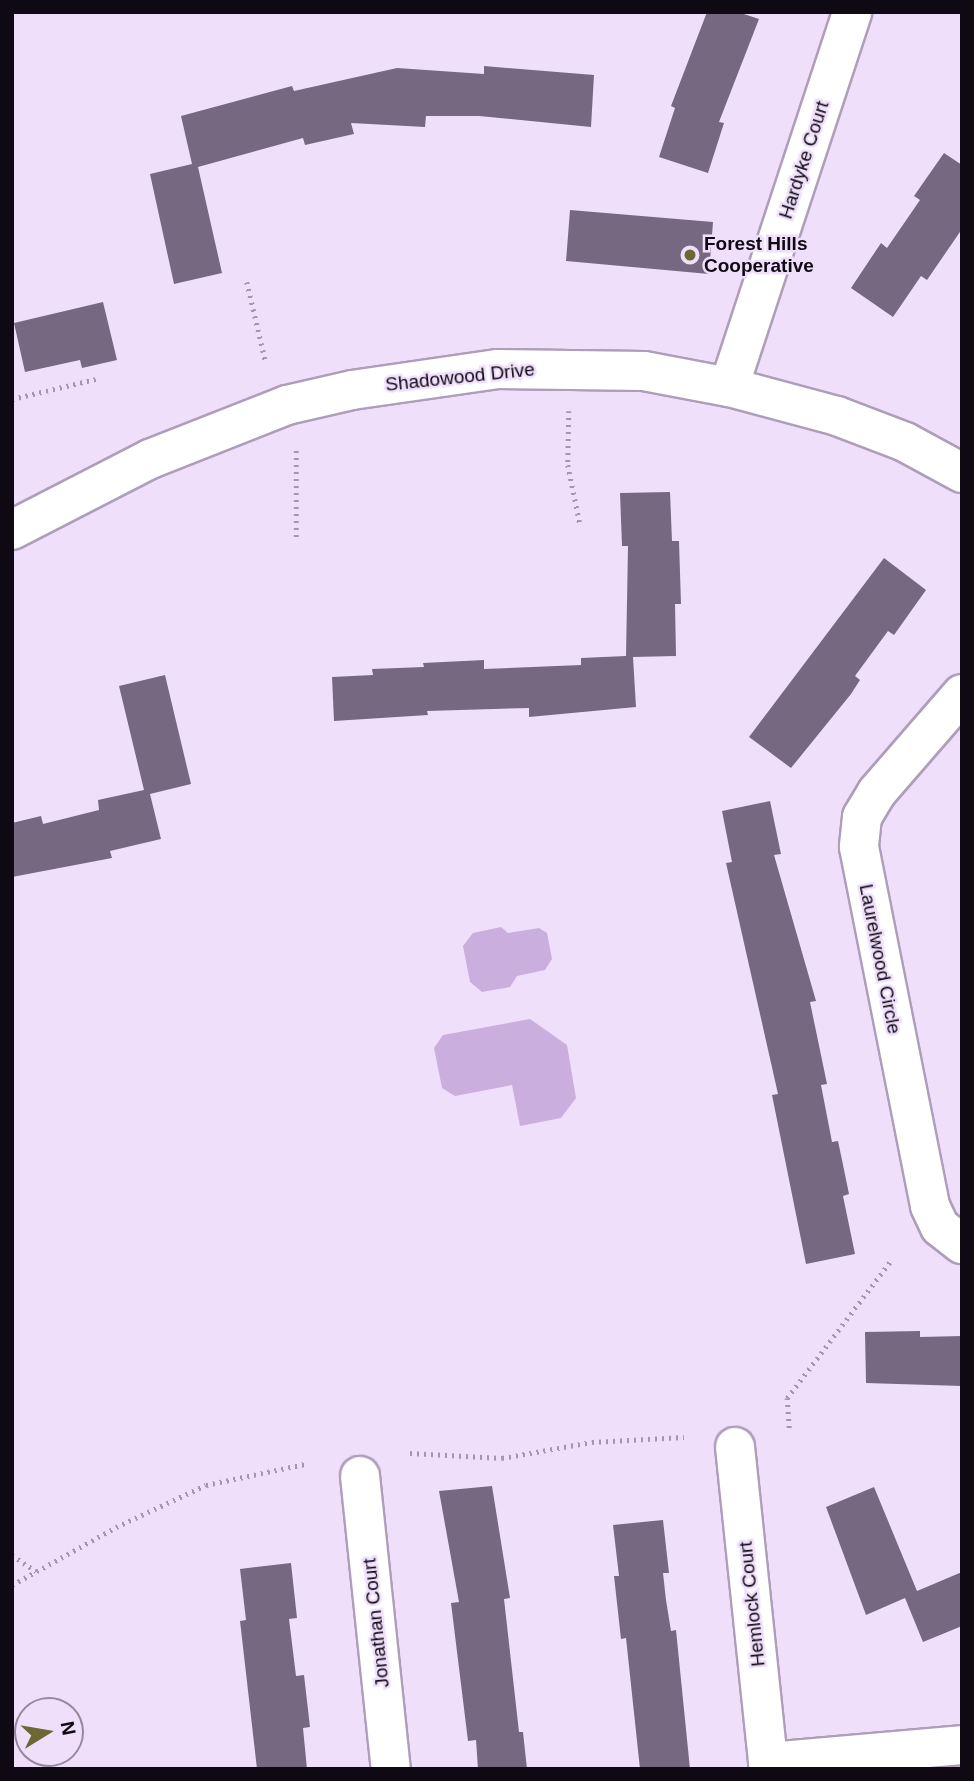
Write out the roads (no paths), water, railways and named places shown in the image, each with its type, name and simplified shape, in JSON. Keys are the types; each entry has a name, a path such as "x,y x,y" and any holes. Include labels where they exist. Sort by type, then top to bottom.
{"street":[{"name":"Hardyke Court","path":"729,387 852,12"},
{"name":"Shadowood Drive","path":"12,530 214,429 286,405 352,390 498,369 571,367 644,371 729,387 837,416 905,442 962,473"},
{"name":"Laurelwood Circle","path":"962,694 877,792 862,817 859,847 930,1206 940,1227 962,1244"},
{"name":"Hemlock Court","path":"735,1447 768,1765 962,1745"},
{"name":"Jonathan Court","path":"360,1476 391,1769"}],"place":[{"name":"Forest Hills Cooperative","path":"690,255"}]}
